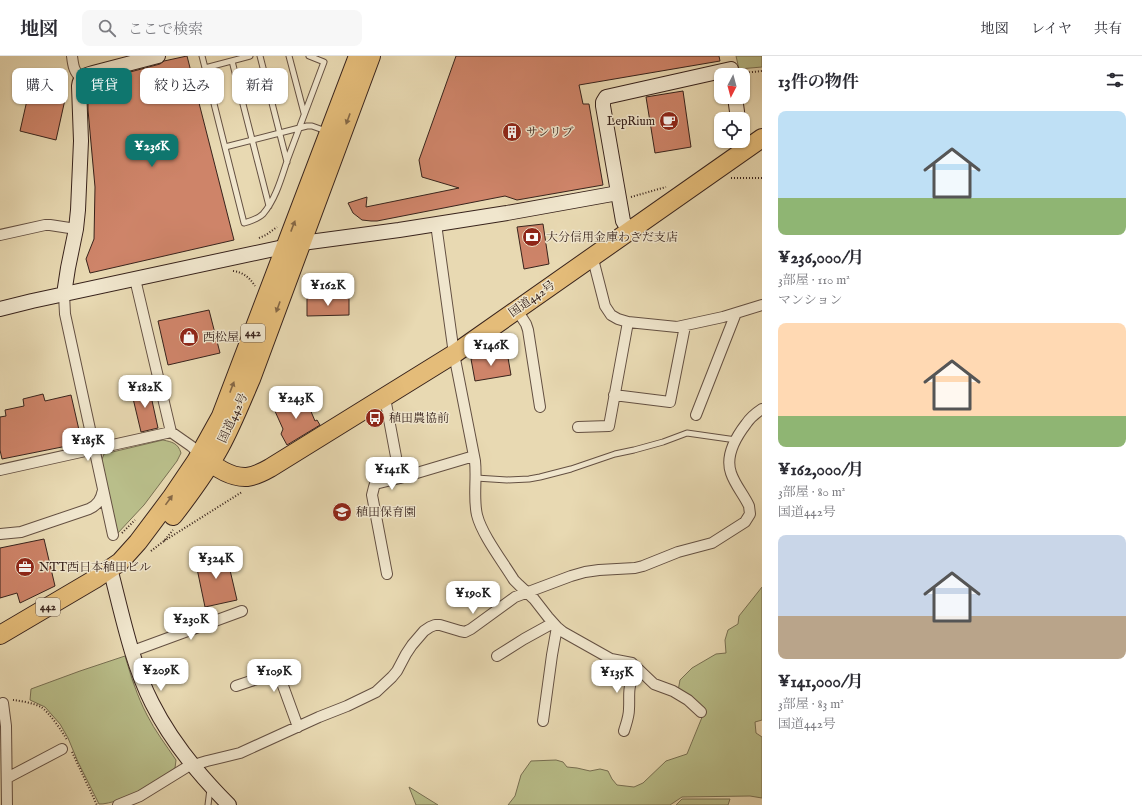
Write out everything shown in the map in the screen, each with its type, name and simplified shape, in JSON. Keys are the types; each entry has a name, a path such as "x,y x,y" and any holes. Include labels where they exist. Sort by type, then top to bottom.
{"highway":[{"name":"国道442号","path":"294,244 329,132 358,56"},
{"name":"国道442号","path":"0,635 103,575 120,562 138,542 171,498 205,458 221,416 294,244 371,56"},
{"name":"国道442号","path":"750,143 762,138"},
{"name":"国道442号","path":"205,458 222,470 245,477 256,475 279,464 454,354 629,231 739,148"}],"street":[{"path":"72,56 76,73"},
{"path":"112,68 158,56"},
{"path":"629,231 622,221 603,106 606,96 714,72"},
{"path":"80,104 81,150 79,206 64,294 65,314 113,535"},
{"path":"0,309 294,244 507,213 618,193"},
{"path":"436,224 454,354 474,456 476,507 480,524 514,580 534,599 555,625 576,640 611,659 632,663 654,684 673,691 688,700 701,712"},
{"path":"0,235 45,225 76,229"},
{"path":"591,258 594,263 607,311 610,316 618,320 673,327 685,326 762,305"},
{"path":"135,279 171,432 205,458"},
{"path":"517,310 528,330 540,407"},
{"path":"696,415 736,313"},
{"path":"578,427 609,426 628,322"},
{"path":"614,395 670,402 685,326"},
{"path":"385,398 400,478"},
{"path":"118,805 140,796 174,774 192,765 240,753 376,692 392,678 412,645 424,631 430,627 440,624 465,632 515,597 578,574 600,570 635,568 678,552 712,543 744,522 750,514 749,506 731,474 729,463 732,449 746,423 762,409"},
{"path":"0,470 171,432"},
{"path":"387,574 372,495 375,484 474,456"},
{"path":"0,534 21,532 89,509 98,503 102,496 103,488"},
{"path":"103,575 155,710 171,736 192,765 229,805"},
{"path":"132,651 242,611"},
{"path":"497,656 537,631 555,625"},
{"path":"543,721 555,625"},
{"path":"624,731 628,719 628,692 630,684 638,670"},
{"path":"236,686 278,672 298,727"},
{"path":"3,703 6,726 6,805"},
{"path":"7,778 62,749"}],"lane":[{"path":"202,56 205,68 250,56"},
{"path":"260,56 287,162"},
{"path":"289,56 304,114"},
{"path":"214,104 244,223 256,219 264,213 269,206 287,162 324,62 308,56"},
{"path":"232,61 269,206"},
{"path":"225,147 312,126 329,132"},
{"path":"476,478 523,480 540,477 572,469 615,454 663,442 687,433 736,440"},
{"path":"208,805 211,786"}],"path":[{"path":"750,70 762,71"},
{"path":"228,272 235,271 249,278 255,285 255,290"},
{"path":"164,541 247,488"}],"green space":[{"path":"736,56 762,56 762,67 739,68"},
{"path":"163,440 172,442 181,453 177,461 144,505 117,534 101,462 104,454"},
{"path":"762,587 762,720 755,722 756,733 762,737 762,798 750,796 682,797 670,805 508,805 515,796 521,775 531,761 556,760 563,762 567,767 590,771 600,769 608,771 617,785 634,787 643,783 666,761 687,754 705,710 678,691 680,680 692,668 716,654 726,653 725,640 728,630 738,624 739,616"},
{"path":"125,656 140,701 154,727 176,760 175,768 140,792 115,801 99,804 60,724 45,707 30,700 31,689"},
{"path":"409,787 438,805 416,805"},
{"path":"682,799 730,799 728,805 676,805"}],"building":[{"path":"187,56 190,68 145,68 160,64 164,61"},
{"name":"サンリブ","path":"456,56 719,56 720,61 579,85 583,104 589,104 603,185 517,200 505,196 377,221 362,220 353,213 348,203 367,197 366,207 459,188 422,177 419,160"},
{"path":"140,69 140,104 199,104 234,240 90,273 86,259 94,239 95,187 88,104 132,104 132,72"},
{"name":"LepRium","path":"683,91 691,147 655,153 646,97"},
{"path":"26,104 64,104 56,140 20,131"},
{"name":"大分信用金庫わさだ支店","path":"543,224 549,264 524,269 517,227"},
{"path":"307,298 349,298 349,315 307,316"},
{"name":"西松屋","path":"209,310 220,353 168,365 158,321"},
{"path":"507,352 511,375 475,381 471,359"},
{"path":"149,387 158,428 141,432 131,390"},
{"path":"43,394 45,401 71,395 82,443 2,459 0,450 0,417 6,416 5,410 24,406 23,399"},
{"path":"301,398 307,402 315,421 317,420 320,425 287,445 281,434 283,429 274,409"},
{"name":"NTT西日本稙田ビル","path":"44,539 55,586 20,603 17,593 0,598 0,548"},
{"path":"226,553 237,600 205,607 195,559"}],"place":[{"name":"LepRium","path":"669,121"},
{"name":"サンリブ","path":"512,132"},
{"name":"大分信用金庫わさだ支店","path":"532,237"},
{"name":"西松屋","path":"189,337"},
{"name":"稙田農協前","path":"375,418"},
{"name":"稙田保育園","path":"342,512"},
{"name":"NTT西日本稙田ビル","path":"25,567"}]}
